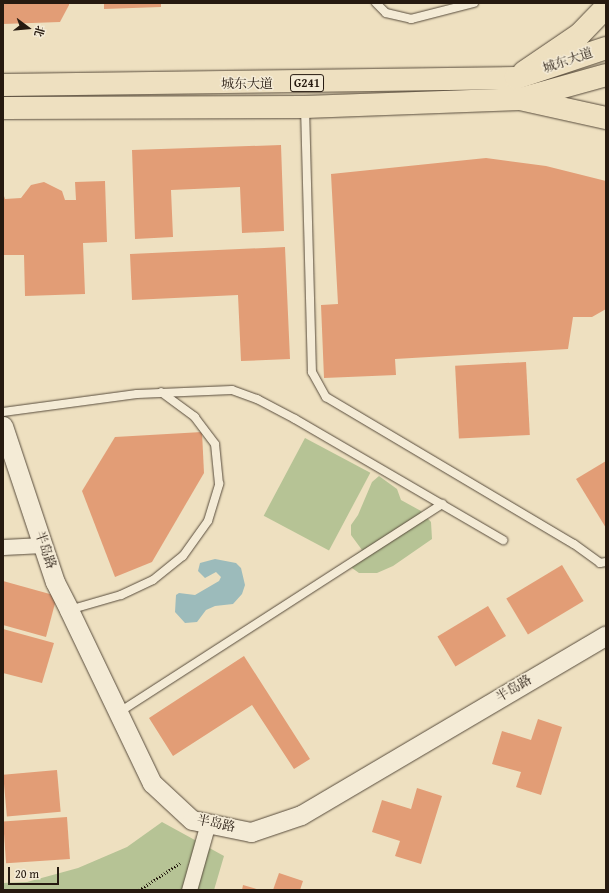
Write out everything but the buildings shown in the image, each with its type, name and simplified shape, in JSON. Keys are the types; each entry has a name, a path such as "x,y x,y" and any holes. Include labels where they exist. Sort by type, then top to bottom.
{"main road":[{"path":"518,89 580,34 606,7"},
{"name":"城东大道","path":"3,85 518,89 606,48"},
{"name":"城东大道","path":"3,108 305,107 518,89 606,75"},
{"path":"518,89 606,118"}],"street":[{"name":"半岛路","path":"3,426 43,545 69,610 118,713 152,783 192,820 251,832 301,815 606,635"},
{"path":"3,547 43,545"},
{"path":"189,890 208,824"}],"lane":[{"path":"376,3 386,13 411,19 474,3"},
{"path":"305,107 312,372 326,397 574,544 600,563 606,562"},
{"path":"3,412 161,392 232,390 257,398 503,540"},
{"path":"69,610 121,595 153,580 183,556 208,521 219,484 215,444 195,417 161,392"},
{"path":"118,713 442,504"}],"path":[{"path":"139,890 201,850"}],"green space":[{"path":"305,438 370,473 329,550 264,516"},
{"path":"379,476 397,489 401,500 421,511 431,522 432,539 393,566 377,573 359,573 352,568 348,560 362,550 351,535 351,525 358,515 372,482"},
{"path":"162,822 224,856 214,890 3,890 3,883 27,882 78,868 127,847"}],"water":[{"path":"215,559 236,563 241,568 245,585 242,594 233,604 215,606 206,610 197,622 185,623 175,612 176,595 179,593 195,595 219,581 221,577 216,572 205,578 198,571 200,563"}]}
